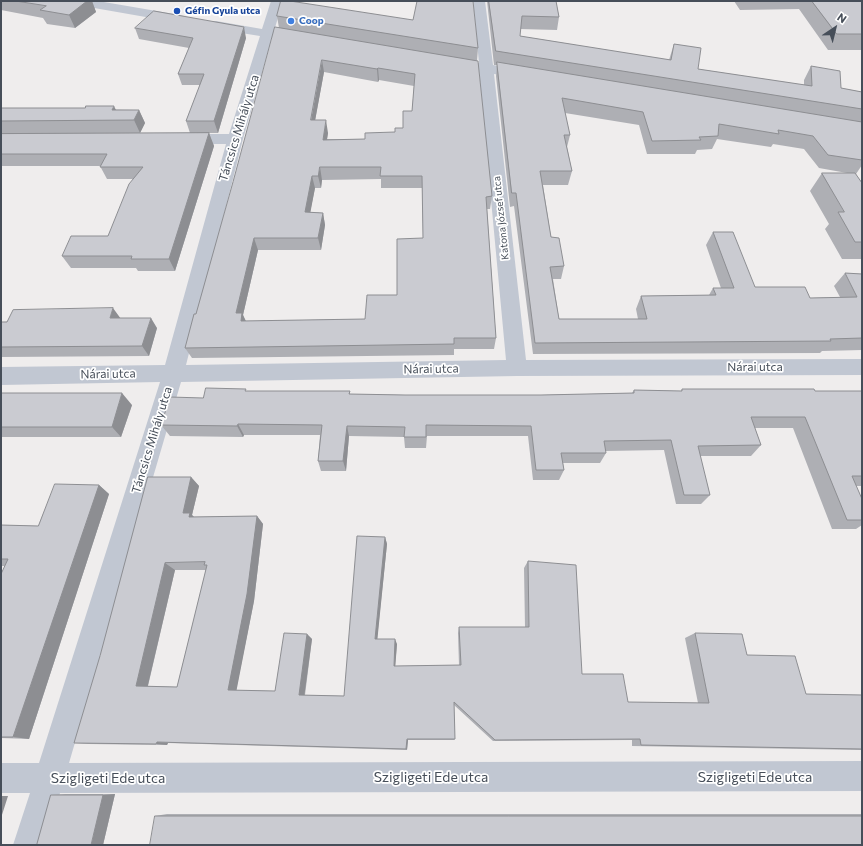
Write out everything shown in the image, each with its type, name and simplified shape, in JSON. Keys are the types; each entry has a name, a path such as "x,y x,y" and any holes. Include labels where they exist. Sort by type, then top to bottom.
{"street":[{"path":"77,1 299,39"},
{"path":"268,34 277,1"},
{"name":"Katona József utca","path":"479,1 517,368"},
{"name":"Táncsics Mihály utca","path":"29,845 48,778 173,373 235,139 268,34"},
{"path":"439,60 541,77"},
{"path":"165,139 235,139"},
{"name":"Nárai utca","path":"1,376 517,368 862,367"},
{"name":"Szigligeti Ede utca","path":"1,778 862,776"}],"building":[{"path":"16,1 87,1 69,15 40,10 46,6"},
{"path":"281,1 290,1 413,20 417,1 473,1 478,48 277,16"},
{"path":"489,1 556,1 559,17 522,16 520,36 671,60 674,44 701,48 698,69 812,86 811,66 840,71 841,88 862,92 862,109 496,51"},
{"path":"812,1 862,1 862,34 837,34"},
{"path":"154,11 244,27 214,121 186,121 204,74 178,74 193,38 135,28"},
{"path":"275,27 478,61 492,196 486,197 496,338 454,338 454,344 185,348 233,182","holes":["322,60 415,74 412,111 403,111 403,128 395,128 395,132 365,133 365,139 323,140 326,120 311,120","320,167 381,167 380,176 422,176 423,238 397,239 397,295 367,295 365,319 241,321 242,313 236,313 254,238 318,238 323,213 305,212 312,176 318,176"]},
{"path":"497,62 862,122 862,160 828,155 813,136 778,130 779,134 719,124 718,136 699,137 701,140 652,141 643,112 562,98 570,135 564,135 572,171 540,171 551,237 559,238 564,266 550,267 559,319 647,319 641,296 716,295 713,288 734,288 713,232 733,232 755,287 805,287 810,298 857,297 845,273 862,274 862,338 830,339 831,341 535,343 516,193 512,193"},
{"path":"86,106 114,106 112,110 139,110 134,120 1,121 1,108 85,108"},
{"path":"209,133 169,259 131,259 132,256 62,256 71,236 108,236 129,184 143,167 100,167 107,154 1,154 1,134"},
{"path":"822,173 855,173 862,183 862,242 855,242 838,212 844,212"},
{"path":"113,308 110,318 151,318 142,346 1,347 1,322 7,322 13,310"},
{"path":"206,388 246,389 245,391 350,391 349,394 405,395 634,393 634,390 682,391 682,389 814,389 815,391 862,391 862,476 852,476 862,499 862,520 847,520 805,417 751,417 761,445 698,446 710,495 684,495 671,440 604,441 606,453 561,453 564,470 536,470 531,426 426,425 426,437 404,437 405,427 347,426 343,461 318,461 322,425 161,425 170,397 203,398"},
{"path":"1,393 122,393 112,427 1,427"},
{"path":"148,477 191,477 183,513 190,513 189,517 257,516 247,594 228,690 275,691 284,633 307,634 299,695 344,696 357,536 385,537 375,639 395,639 394,666 461,665 459,627 529,627 528,561 576,565 582,674 623,674 628,702 709,703 695,633 742,634 747,655 795,656 806,694 862,695 862,749 641,745 640,739 495,740 454,702 455,739 407,739 406,749 157,742 156,744 74,743 100,656","holes":["205,562 204,565 207,565 177,687 136,686 165,563"]},
{"path":"55,484 99,485 13,737 1,737 1,574 8,559 1,559 1,525 38,526"},
{"path":"51,795 103,795 91,845 37,845"},
{"path":"155,816 862,816 862,845 150,845"}],"place":[{"name":"Géfin Gyula utca","path":"177,11"},
{"name":"Coop","path":"291,21"}]}
